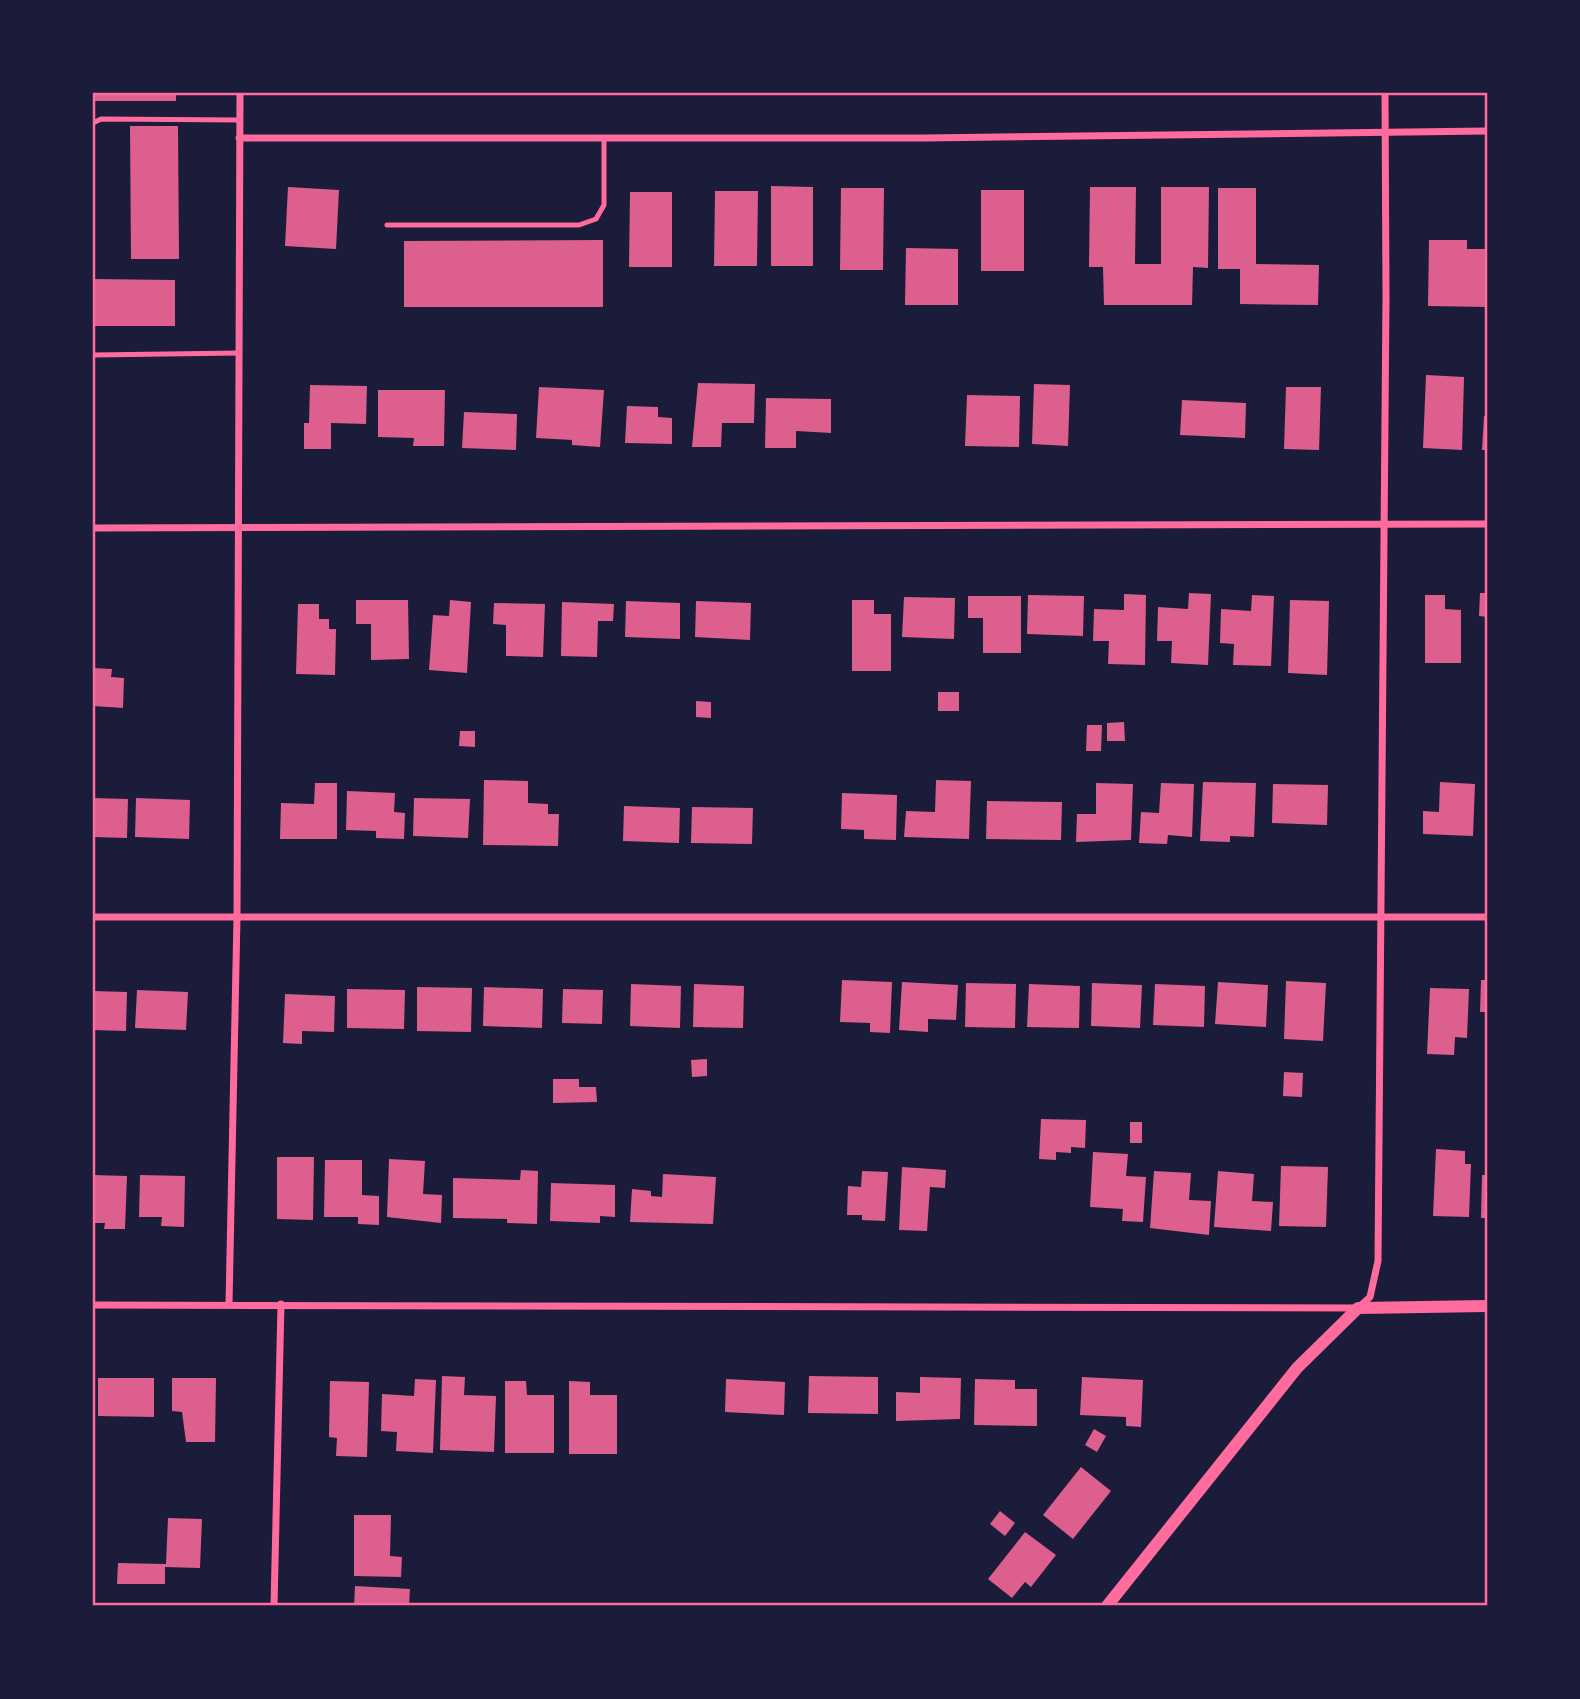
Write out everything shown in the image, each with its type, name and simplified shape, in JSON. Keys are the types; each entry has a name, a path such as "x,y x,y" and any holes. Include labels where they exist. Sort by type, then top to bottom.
{"street":[{"path":"229,1304 237,917 240,93"},
{"path":"1107,1606 1297,1368 1370,1297 1378,1261 1382,525 1386,298 1385,93"},
{"path":"239,138 925,138 1487,131"},
{"path":"93,528 1487,524"},
{"path":"93,917 1487,917"},
{"path":"274,1606 281,1304"},
{"path":"93,1305 1487,1306"}],"lane":[{"path":"93,124 102,119 239,120"},
{"path":"387,225 579,225 596,219 604,205 604,138"},
{"path":"93,355 239,353"}],"building":[{"path":"93,93 176,93 176,101 93,101"},
{"path":"130,126 178,126 179,259 131,259"},
{"path":"771,186 813,187 813,266 771,266"},
{"path":"288,187 339,190 336,249 285,246"},
{"path":"1090,187 1136,187 1135,264 1161,264 1161,187 1209,187 1208,268 1193,267 1192,305 1104,305 1103,267 1089,267"},
{"path":"841,188 884,188 883,270 840,270"},
{"path":"1218,188 1256,188 1256,264 1319,265 1318,305 1240,304 1240,269 1218,269"},
{"path":"981,190 1024,190 1024,271 981,271"},
{"path":"715,191 758,191 757,266 714,266"},
{"path":"630,192 672,192 672,267 629,267"},
{"path":"603,240 603,307 404,307 404,241"},
{"path":"1429,240 1467,240 1467,249 1487,249 1487,307 1428,306"},
{"path":"906,248 958,249 958,305 905,305"},
{"path":"93,279 175,280 175,326 93,326"},
{"path":"1426,375 1464,377 1462,450 1423,448"},
{"path":"698,383 755,384 754,423 722,423 721,447 692,447"},
{"path":"1034,384 1070,385 1068,446 1032,444"},
{"path":"310,385 367,386 366,424 331,423 331,449 304,449 304,423 309,423"},
{"path":"539,387 604,390 600,447 572,445 572,440 536,438"},
{"path":"1286,387 1321,387 1319,450 1284,449"},
{"path":"378,390 445,390 444,446 413,446 414,438 378,437"},
{"path":"967,395 1020,396 1019,447 965,446"},
{"path":"766,398 831,399 831,433 796,431 796,448 765,448"},
{"path":"1182,400 1246,403 1245,438 1180,435"},
{"path":"627,406 658,407 658,417 672,418 672,444 625,443"},
{"path":"464,412 517,414 516,450 462,448"},
{"path":"1484,416 1487,416 1487,450 1482,450"},
{"path":"1189,593 1211,594 1208,665 1171,663 1172,641 1157,641 1158,607 1188,609"},
{"path":"1480,593 1487,593 1487,617 1479,616"},
{"path":"1124,594 1146,595 1145,665 1108,664 1109,641 1093,641 1094,609 1124,610"},
{"path":"1028,595 1084,596 1083,636 1027,634"},
{"path":"1252,595 1274,596 1271,666 1233,665 1234,644 1220,643 1221,609 1251,611"},
{"path":"1425,595 1445,595 1445,609 1461,610 1461,663 1425,663"},
{"path":"968,596 1021,596 1021,653 983,653 983,618 968,618"},
{"path":"904,597 955,598 954,639 902,637"},
{"path":"356,600 408,600 409,659 371,660 371,624 356,624"},
{"path":"450,600 471,602 467,673 429,670 433,615 449,616"},
{"path":"852,600 874,600 874,614 891,614 891,671 852,671"},
{"path":"1290,600 1329,601 1327,675 1288,673"},
{"path":"626,601 680,603 680,639 625,637"},
{"path":"696,601 751,603 750,640 695,637"},
{"path":"562,602 614,604 613,621 598,621 597,657 561,656"},
{"path":"494,603 545,604 543,657 506,656 506,625 493,624"},
{"path":"298,604 319,604 319,619 329,619 329,629 336,629 335,675 296,674"},
{"path":"93,668 112,669 111,677 124,678 123,708 93,706"},
{"path":"938,692 959,692 959,711 938,711"},
{"path":"696,701 711,702 711,718 696,717"},
{"path":"1124,722 1125,741 1107,741 1107,723"},
{"path":"1087,725 1102,725 1101,751 1086,751"},
{"path":"460,731 475,731 475,747 459,746"},
{"path":"484,780 528,781 528,803 548,804 548,814 559,814 558,846 483,845"},
{"path":"936,780 971,781 969,839 904,837 906,811 935,812"},
{"path":"1203,782 1256,783 1254,837 1230,836 1230,842 1200,841"},
{"path":"1440,782 1475,784 1473,836 1423,834 1423,811 1439,812"},
{"path":"315,783 337,783 337,839 280,839 281,803 314,804"},
{"path":"1096,783 1133,784 1131,840 1076,842 1077,814 1096,814"},
{"path":"1161,783 1194,784 1192,837 1168,835 1167,844 1139,843 1141,812 1159,813"},
{"path":"1273,784 1328,785 1327,825 1272,823"},
{"path":"347,791 395,793 394,812 405,813 404,839 376,838 376,831 346,830"},
{"path":"842,793 897,795 896,840 864,839 864,830 841,829"},
{"path":"93,798 128,799 127,838 93,837"},
{"path":"136,798 190,800 189,839 135,837"},
{"path":"414,798 470,799 468,838 413,836"},
{"path":"987,801 1062,802 1061,840 986,839"},
{"path":"624,806 680,808 679,843 623,841"},
{"path":"692,807 753,808 752,844 691,843"},
{"path":"842,980 892,982 890,1033 870,1032 870,1023 840,1022"},
{"path":"1481,980 1487,980 1487,1012 1480,1012"},
{"path":"1286,981 1326,983 1323,1041 1284,1039"},
{"path":"902,982 958,985 956,1020 928,1019 928,1032 899,1030"},
{"path":"1218,982 1268,985 1266,1027 1215,1024"},
{"path":"966,983 1016,984 1015,1028 965,1027"},
{"path":"1092,983 1142,985 1140,1028 1091,1026"},
{"path":"631,984 681,986 680,1028 630,1026"},
{"path":"694,984 744,986 743,1028 693,1027"},
{"path":"1029,984 1080,986 1079,1028 1027,1027"},
{"path":"1155,984 1205,986 1204,1027 1153,1025"},
{"path":"417,987 472,988 471,1032 417,1031"},
{"path":"484,987 543,989 542,1028 483,1026"},
{"path":"1430,988 1469,989 1467,1038 1455,1037 1454,1055 1427,1054"},
{"path":"347,989 405,990 404,1029 347,1028"},
{"path":"563,989 603,990 602,1024 562,1023"},
{"path":"137,990 188,992 186,1030 135,1028"},
{"path":"93,991 127,992 126,1031 93,1030"},
{"path":"285,994 335,996 334,1032 302,1031 302,1044 283,1043"},
{"path":"707,1059 707,1076 692,1077 691,1060"},
{"path":"1284,1072 1303,1073 1302,1097 1283,1096"},
{"path":"553,1079 579,1079 579,1087 596,1087 597,1102 553,1103"},
{"path":"1041,1119 1086,1120 1085,1148 1071,1147 1071,1153 1056,1152 1056,1160 1039,1159"},
{"path":"1130,1122 1142,1122 1142,1143 1130,1143"},
{"path":"1436,1149 1465,1151 1465,1164 1471,1164 1469,1217 1433,1216"},
{"path":"1093,1152 1128,1154 1126,1176 1146,1177 1143,1222 1122,1221 1123,1209 1090,1207"},
{"path":"277,1157 314,1157 313,1220 277,1219"},
{"path":"389,1159 425,1161 423,1194 442,1195 441,1223 387,1217"},
{"path":"325,1160 362,1160 362,1195 379,1196 379,1225 358,1224 358,1217 324,1217"},
{"path":"1281,1166 1328,1167 1326,1227 1279,1226"},
{"path":"902,1167 946,1170 945,1188 930,1187 927,1231 899,1230"},
{"path":"521,1170 538,1171 537,1224 507,1223 507,1219 453,1218 453,1178 520,1180"},
{"path":"862,1171 888,1172 885,1221 862,1220 862,1215 847,1215 848,1186 861,1187"},
{"path":"1154,1171 1191,1173 1189,1200 1211,1201 1209,1235 1150,1228"},
{"path":"1218,1171 1254,1174 1252,1201 1273,1202 1271,1231 1214,1227"},
{"path":"663,1174 716,1177 713,1224 630,1222 632,1189 651,1191 651,1196 662,1197"},
{"path":"93,1175 127,1176 125,1229 104,1229 105,1223 93,1223"},
{"path":"140,1175 185,1176 184,1227 161,1226 162,1217 139,1217"},
{"path":"1482,1175 1487,1175 1487,1218 1481,1218"},
{"path":"551,1183 615,1185 615,1217 600,1216 600,1223 550,1221"},
{"path":"442,1376 465,1377 464,1395 496,1396 494,1452 440,1450"},
{"path":"809,1376 878,1377 878,1414 808,1413"},
{"path":"920,1377 961,1378 960,1419 896,1421 896,1392 920,1393"},
{"path":"1082,1377 1143,1380 1141,1427 1126,1426 1126,1417 1080,1415"},
{"path":"98,1378 154,1378 154,1417 98,1416"},
{"path":"172,1378 216,1378 215,1442 186,1442 182,1412 172,1411"},
{"path":"415,1379 436,1380 433,1453 396,1451 397,1432 381,1431 382,1394 414,1396"},
{"path":"726,1379 785,1382 784,1415 725,1412"},
{"path":"975,1379 1015,1380 1015,1389 1037,1389 1037,1426 974,1425"},
{"path":"330,1381 369,1382 367,1457 336,1456 337,1438 329,1437"},
{"path":"505,1381 526,1381 527,1395 554,1395 554,1453 505,1453"},
{"path":"569,1381 590,1382 590,1395 617,1395 617,1454 569,1454"},
{"path":"1094,1429 1106,1436 1097,1452 1085,1445"},
{"path":"1081,1467 1111,1491 1073,1539 1043,1515"},
{"path":"1000,1511 1015,1523 1005,1536 990,1524"},
{"path":"354,1515 391,1515 390,1556 402,1557 401,1577 354,1576"},
{"path":"168,1518 202,1519 200,1568 165,1567 165,1584 117,1584 118,1563 166,1564"},
{"path":"1025,1532 1056,1555 1031,1587 1025,1582 1012,1598 988,1579"},
{"path":"355,1586 410,1589 409,1606 354,1606"}]}
